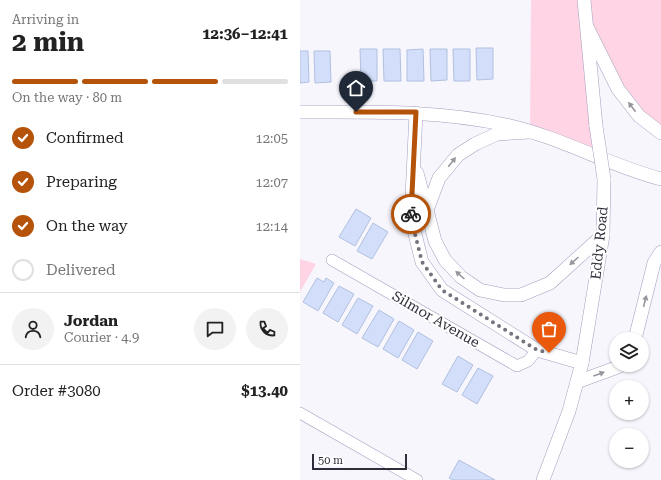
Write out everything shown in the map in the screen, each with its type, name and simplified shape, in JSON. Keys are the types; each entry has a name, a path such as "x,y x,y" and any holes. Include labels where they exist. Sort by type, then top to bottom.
{"street":[{"name":"Eddy Road","path":"543,480 567,418 582,363 603,235 604,179 596,126 584,5"},
{"path":"587,27 618,88 639,116 661,133"},
{"path":"300,112 416,112 464,117 506,125 563,142 591,154 661,179"},
{"path":"416,112 411,218 422,262 442,290 537,350 582,363"},
{"path":"427,210 439,178 458,155 475,144 497,134 530,132"},
{"path":"414,162 434,241 450,266 461,277 480,290 504,295 521,295 550,283 603,235"},
{"path":"637,332 654,263 661,252"},
{"name":"Silmor Avenue","path":"332,260 517,366 528,360 537,350"},
{"path":"577,382 609,370"},
{"path":"300,413 417,480"}],"shaded area":[{"path":"531,0 661,0 661,133 639,116 587,28 601,157 530,132"},
{"path":"300,259 316,264 300,292"}],"building":[{"path":"476,48 493,48 493,79 477,80"},
{"path":"360,49 377,49 377,81 361,81"},
{"path":"383,49 400,49 401,81 384,81"},
{"path":"423,49 424,81 407,81 407,50"},
{"path":"430,49 447,49 447,80 431,81"},
{"path":"453,49 470,49 470,81 454,81"},
{"path":"300,51 308,51 309,82 300,83"},
{"path":"314,51 330,51 331,82 315,83"},
{"path":"356,209 371,218 355,246 339,237"},
{"path":"373,223 388,232 372,259 357,251"},
{"path":"317,278 324,282 326,278 334,283 318,311 303,302"},
{"path":"339,286 354,294 338,322 323,313"},
{"path":"358,298 373,306 357,334 342,325"},
{"path":"379,310 394,319 378,347 362,338"},
{"path":"399,321 414,330 398,358 383,349"},
{"path":"418,332 433,341 417,369 402,360"},
{"path":"458,356 473,365 457,392 442,384"},
{"path":"478,368 493,376 477,404 462,395"},
{"path":"459,460 495,480 453,480 449,478"}],"way so far":[{"path":"411,214 422,262 442,290 537,350 549,353"}],"route":[{"path":"356,112 416,112 411,214"}]}
